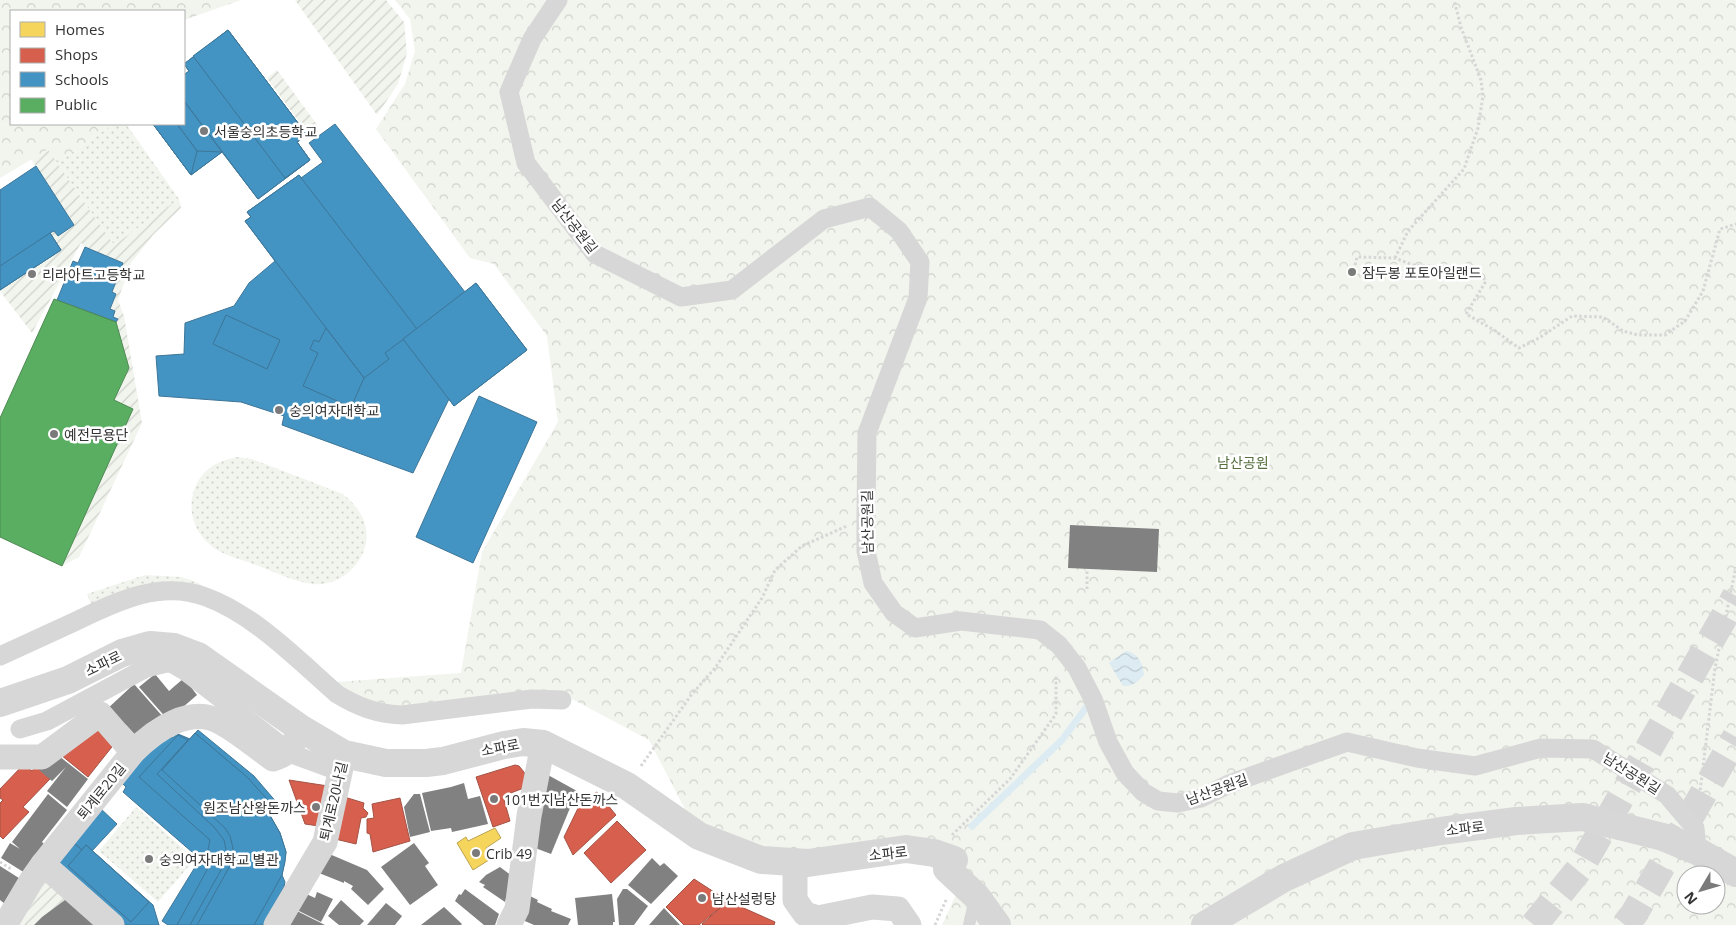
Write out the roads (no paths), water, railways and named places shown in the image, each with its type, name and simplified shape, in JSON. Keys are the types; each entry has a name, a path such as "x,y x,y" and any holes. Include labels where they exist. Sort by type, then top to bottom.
{"street":[{"name":"남산공원길","path":"558,0 532,39 509,92 526,163 595,254 681,297 732,290 824,219 870,207 899,231 920,262 918,298 867,433 866,551 873,583 894,613 915,628 961,621 1040,630 1059,645 1081,675 1093,699 1108,742 1126,773 1143,792 1158,801 1178,803 1201,798 1229,784 1347,742 1417,758 1475,766 1541,748 1593,749 1667,795 1696,839"},
{"path":"0,656 129,597 152,592 182,592 206,596 250,621 336,694 363,708 383,714 402,715 532,699 562,700"},
{"name":"소파로","path":"0,703 68,680 122,652 150,645 174,646 198,656 300,728 342,763 426,763 443,761 504,745 523,742 543,744 628,786 699,836 761,860 808,864 906,849 934,853 954,860 947,869 976,896 997,925"},
{"path":"20,729 47,721 146,668 167,663 173,664 185,671 292,754 342,763"},
{"name":"퇴계로20길","path":"0,757 42,757 100,714 133,752 43,864 5,925"},
{"path":"133,752 145,740 186,717 203,716 221,722 273,759 285,756 292,747 300,728"},
{"path":"509,925 517,909 529,816 543,744"},
{"name":"퇴계로20나길","path":"276,925 325,842 342,763"},
{"name":"소파로","path":"1204,925 1284,878 1353,846 1516,821 1583,817 1663,837 1696,839 1736,873"},
{"path":"43,864 112,925"},
{"path":"795,864 795,900 805,914 818,918 872,907 898,909 910,925"}],"lane":[{"path":"1232,925 1254,895"},
{"path":"969,925 976,896"}],"water":[{"path":"1126,651 1137,656 1144,675 1132,685 1123,686 1109,663"}],"waterway":[{"path":"972,826 1062,740 1091,701"}],"tunnel":[{"path":"1534,925 1581,867 1736,596"},
{"path":"1625,925 1634,914 1736,737"}],"place":[{"name":"서울숭의초등학교","path":"204,131"},
{"name":"잠두봉 포토아일랜드","path":"1352,272"},
{"name":"리라아트고등학교","path":"32,274"},
{"name":"숭의여자대학교","path":"279,410"},
{"name":"예전무용단","path":"54,434"},
{"name":"101번지남산돈까스","path":"494,799"},
{"name":"원조남산왕돈까스","path":"316,807"},
{"name":"Crib 49","path":"476,853"},
{"name":"숭의여자대학교 별관","path":"149,859"},
{"name":"남산설렁탕","path":"702,898"}],"park label":[{"name":"남산공원","path":"1243,462"}]}
